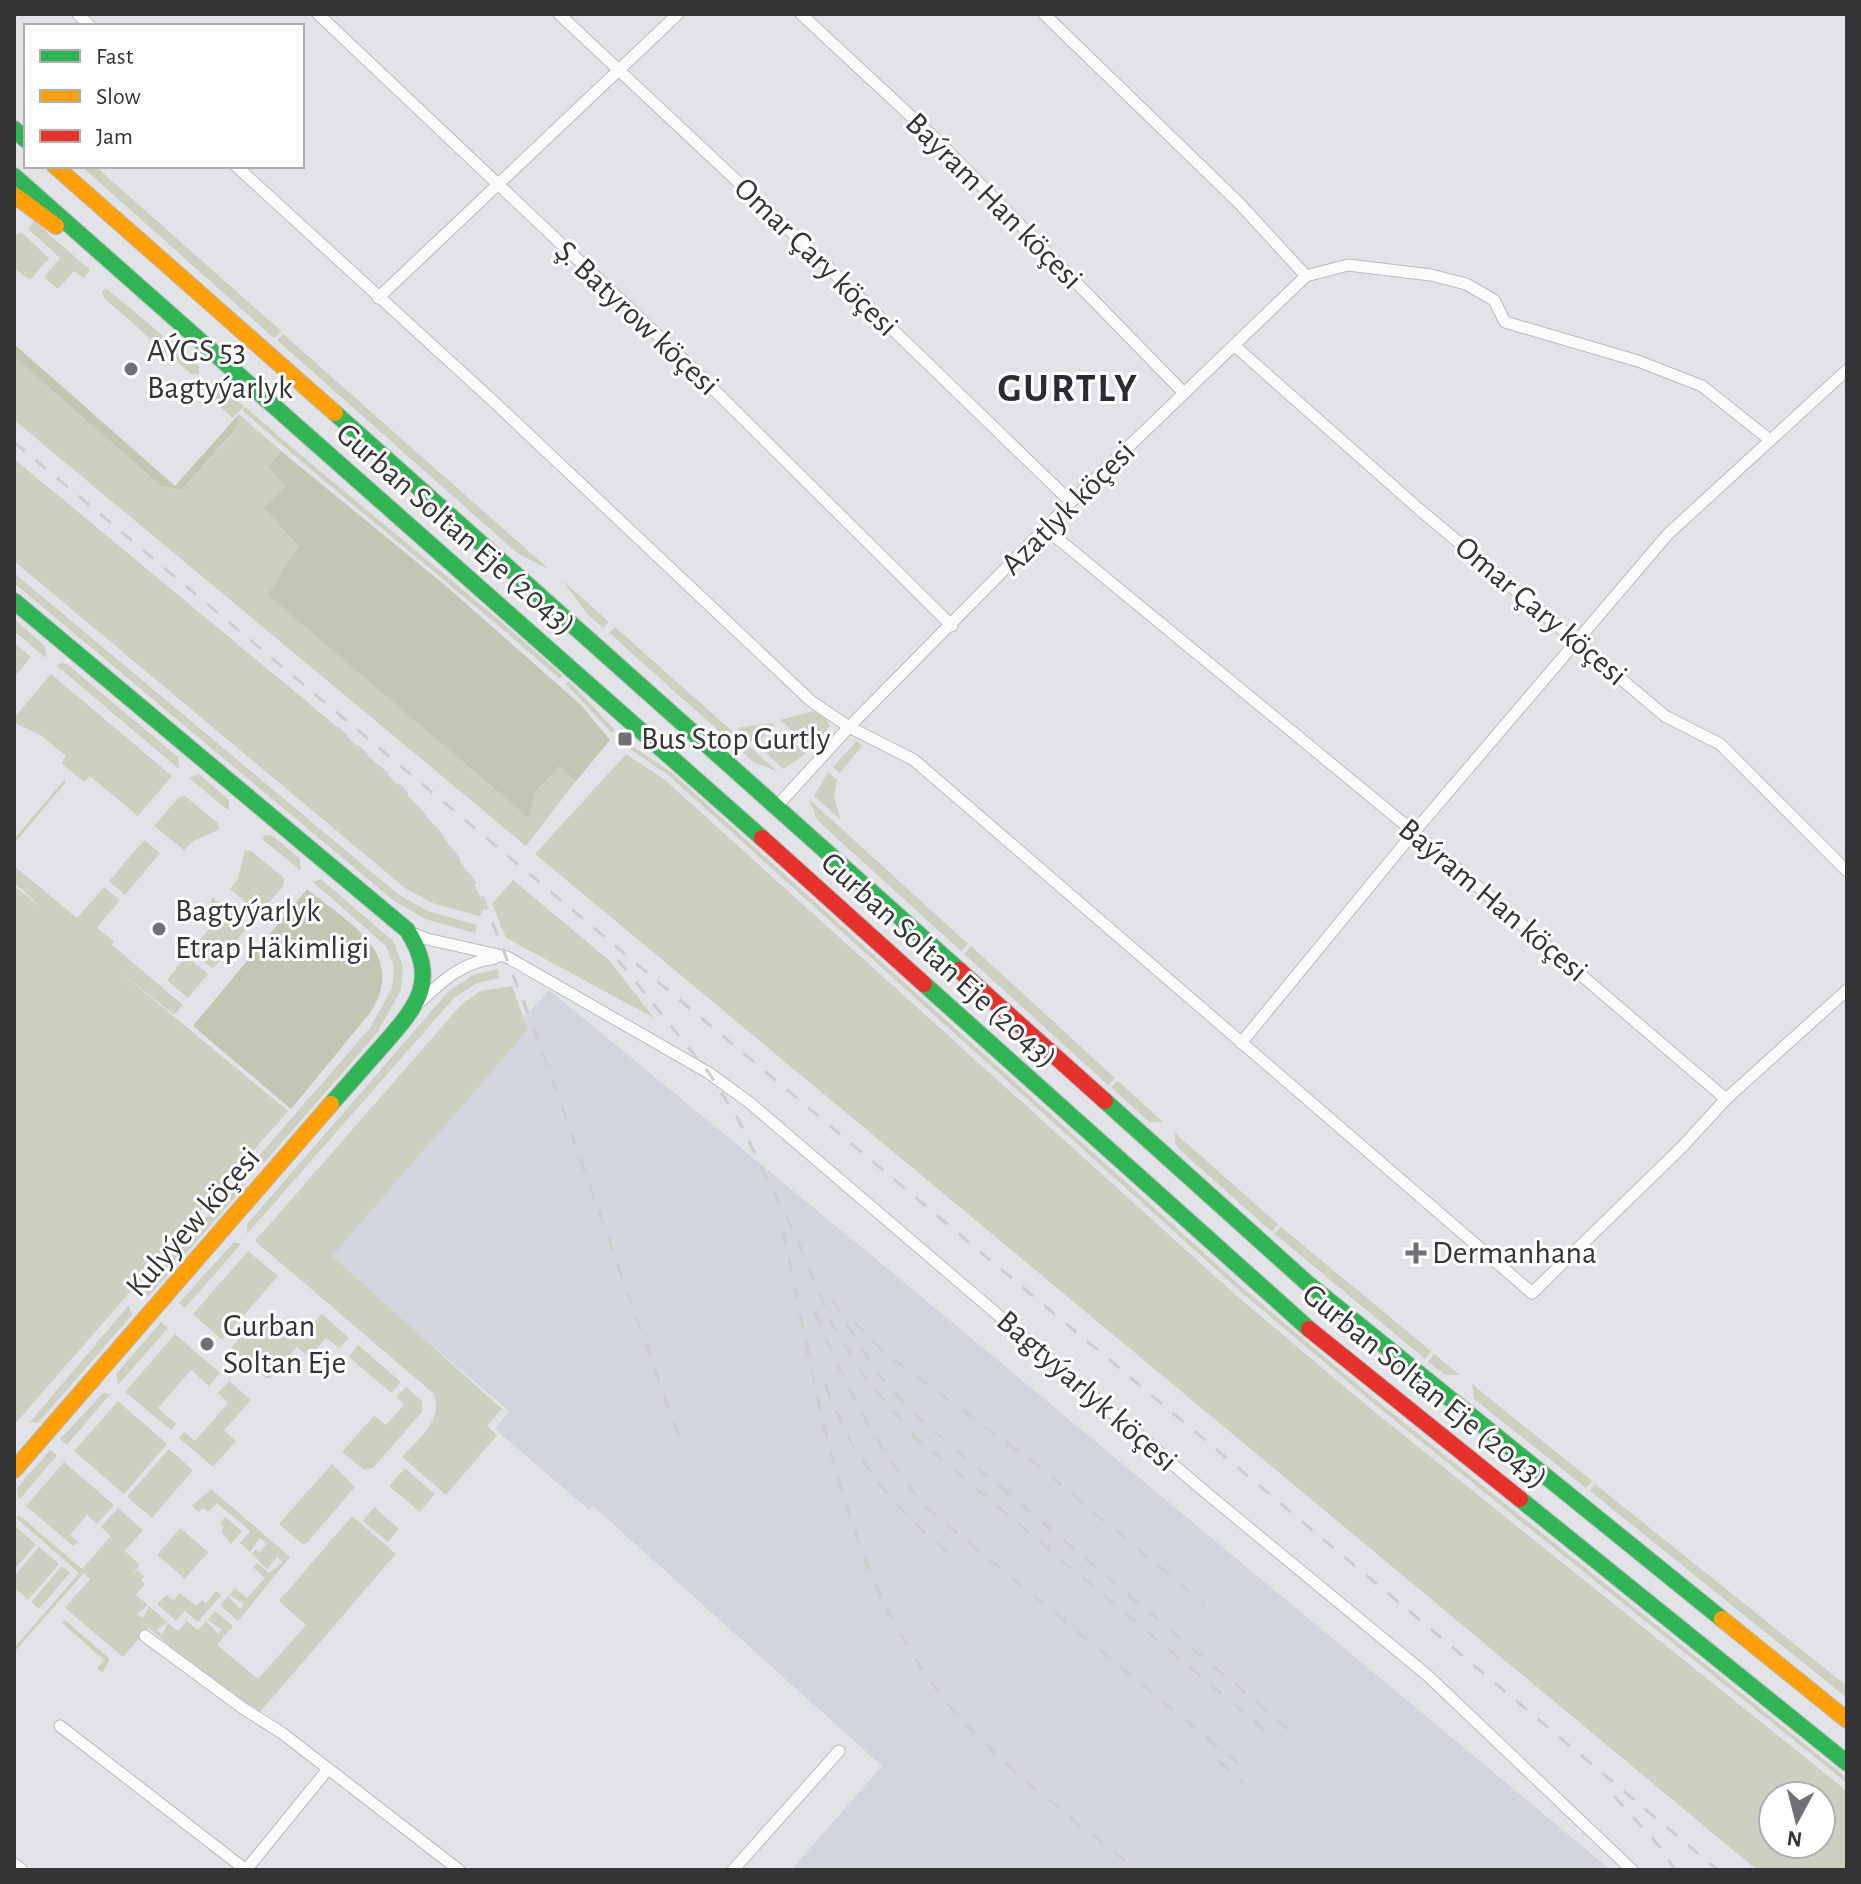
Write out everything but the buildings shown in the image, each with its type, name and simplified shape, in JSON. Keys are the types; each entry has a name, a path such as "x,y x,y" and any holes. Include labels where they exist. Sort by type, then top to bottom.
{"main road":[{"name":"Gurban Soltan Eje (2043)","path":"57,168 778,805 1306,1282 1847,1720"},
{"name":"Gurban Soltan Eje (2043)","path":"14,176 671,756 1283,1308 1847,1763"},
{"path":"14,195 35,213 98,251"},
{"path":"14,601 407,930 416,944 424,970 421,995 413,1010"},
{"name":"Kulyýew köçesi","path":"14,1470 413,1010"},
{"path":"1703,1644 1721,1620"}],"street":[{"name":"Ş. Batyrow köçesi","path":"318,14 496,186 686,362 952,626"},
{"name":"Omar Çary köçesi","path":"559,14 1071,502"},
{"path":"378,298 678,14"},
{"name":"Baýram Han köçesi","path":"801,14 944,147 1183,392"},
{"path":"1044,14 1239,203 1306,276 1348,265 1431,275 1466,284 1494,300 1505,322 1638,361 1702,386 1770,440"},
{"path":"238,168 811,701 849,727 914,760 1532,1293 1682,1147 1726,1099 1847,990"},
{"name":"Azatlyk köçesi","path":"778,805 849,727 1071,502 1183,392 1236,347 1306,276"},
{"name":"Omar Çary köçesi","path":"1236,347 1419,509 1665,716 1720,744 1847,871"},
{"path":"1241,1043 1414,832 1668,534 1847,370"},
{"name":"Baýram Han köçesi","path":"1046,529 1414,832 1726,1099"},
{"name":"Bagtyýarlyk köçesi","path":"407,930 427,939 507,957 709,1073 791,1136 1204,1491 1427,1675 1632,1870"},
{"path":"413,1010 457,969 481,960 507,957"},
{"path":"145,1636 328,1769 459,1870"},
{"path":"60,1726 246,1870 328,1769"},
{"path":"733,1870 839,1751"},
{"path":"14,1864 22,1870"}],"shaded area":[{"path":"83,168 97,168 281,331 274,338"},
{"path":"34,221 90,270 83,278 74,271 58,289 44,277 60,258 28,229"},
{"path":"21,232 49,258 30,280 14,268 14,236"},
{"path":"106,288 199,366 199,374 191,374 104,298 102,292"},
{"path":"283,334 550,570 517,553 277,340"},
{"path":"14,357 161,486 181,490 237,429 239,414 281,451 268,467 285,486 264,508 528,817 535,792 561,765 576,781 526,846 14,420"},
{"path":"216,392 231,395 244,406 233,418 208,396"},
{"path":"245,407 523,641 562,675 560,679 281,444 242,410"},
{"path":"14,459 373,760 440,833 466,870 485,908 479,916 432,903 405,888 14,561"},
{"path":"14,573 399,895 428,911 477,925 475,933 425,919 394,901 14,583"},
{"path":"563,581 609,622 603,628 588,615"},
{"path":"14,619 45,646 46,658 14,631"},
{"path":"615,627 777,771 755,763 609,633"},
{"path":"14,643 31,657 14,678"},
{"path":"67,664 178,757 179,769 57,666"},
{"path":"51,674 172,776 138,816 90,776 84,782 61,763 66,756 42,736 14,723 14,718"},
{"path":"569,681 615,730 612,733 566,684"},
{"path":"813,711 825,718 830,726 812,748 780,720"},
{"path":"774,725 756,745 737,728"},
{"path":"779,730 806,754 783,769 762,750"},
{"path":"857,741 862,746 840,773 833,767"},
{"path":"632,746 671,772 1244,1289 1371,1396 1847,1778 1847,1783 1368,1399 1241,1292 668,775 630,749"},
{"path":"626,754 664,779 1237,1296 1365,1404 1833,1780 1757,1780 1757,1860 1837,1860 1837,1783 1847,1791 1847,1870 1757,1870 535,854"},
{"path":"828,772 837,780 834,797 841,820 814,796"},
{"path":"199,774 229,800 229,811 189,778"},
{"path":"64,780 66,782 14,844 14,839"},
{"path":"185,796 218,823 220,829 194,841 184,850 154,826 178,798"},
{"path":"809,799 968,944 961,951 817,820"},
{"path":"273,836 300,859 301,871 261,838"},
{"path":"144,840 160,853 125,895 109,881"},
{"path":"245,850 251,851 284,878 283,886 260,914 230,889 238,878"},
{"path":"14,866 77,918 104,887 120,900 97,928 114,941 112,945 183,1005 174,1015 114,967 288,1111 14,1425 14,886 41,907 14,883"},
{"path":"321,879 393,941 403,966 401,990 377,1033 264,1163 257,1158 370,1028 392,988 394,967 386,946 313,882"},
{"path":"513,880 610,961 654,1018 506,938 492,904"},
{"path":"212,897 248,927 213,969 191,951 217,920 209,912"},
{"path":"971,946 1115,1078 1108,1085 964,954"},
{"path":"186,956 208,974 188,998 167,980"},
{"path":"498,969 499,978 477,983 454,998 247,1234 247,1224 448,992 473,975"},
{"path":"512,986 528,1030 332,1256 502,1409 487,1426 497,1435 446,1495 402,1457 433,1420 436,1402 433,1393 255,1241 461,1005 480,991"},
{"path":"549,990 1611,1870 791,1870 882,1766 593,1506 589,1510 495,1429 509,1411 320,1250"},
{"path":"1118,1081 1163,1122 1149,1122 1111,1087"},
{"path":"1175,1133 1278,1224 1272,1232 1181,1151 1175,1143"},
{"path":"242,1177 244,1187 148,1297 138,1294"},
{"path":"1281,1227 1431,1351 1425,1359 1274,1234"},
{"path":"234,1242 241,1244 185,1308 179,1303"},
{"path":"248,1251 278,1276 222,1340 193,1314"},
{"path":"129,1305 132,1315 38,1423 30,1422"},
{"path":"271,1312 301,1337 322,1314 349,1338 339,1348 326,1338 309,1357 297,1347 270,1378 266,1378 231,1348 257,1319 261,1323"},
{"path":"161,1322 168,1328 118,1385 116,1374"},
{"path":"175,1334 220,1373 209,1386 191,1370 158,1408 176,1424 171,1430 125,1392"},
{"path":"358,1345 401,1382 391,1393 349,1357"},
{"path":"1434,1354 1460,1375 1445,1375 1428,1362"},
{"path":"229,1381 251,1400 224,1430 236,1441 213,1467 179,1438 184,1432 195,1441 228,1403 218,1393"},
{"path":"1472,1384 1592,1481 1586,1488 1474,1399"},
{"path":"406,1387 422,1401 422,1412 373,1468 364,1470 342,1452 374,1416 386,1425 404,1405 396,1397"},
{"path":"103,1393 110,1394 67,1445 60,1439"},
{"path":"118,1401 167,1444 124,1494 74,1451"},
{"path":"169,1449 193,1470 152,1518 127,1497"},
{"path":"50,1450 57,1455 19,1500 17,1488"},
{"path":"64,1462 114,1505 97,1524 87,1515 70,1535 78,1542 73,1546 26,1506"},
{"path":"332,1464 355,1487 307,1543 302,1544 279,1524"},
{"path":"405,1468 435,1494 420,1512 389,1486"},
{"path":"1595,1484 1847,1686 1847,1698 1590,1491"},
{"path":"211,1489 290,1557 238,1621 220,1605 228,1596 240,1609 244,1604 229,1595 235,1588 247,1598 265,1578 253,1567 257,1563 269,1573 283,1562 277,1557 267,1569 252,1554 256,1549 260,1552 267,1543 260,1538 250,1552 240,1543 250,1531 217,1503 208,1512 203,1508 199,1512 192,1506"},
{"path":"374,1507 399,1529 388,1542 363,1521"},
{"path":"118,1508 143,1530 125,1551 140,1565 131,1576 137,1570 144,1576 141,1580 145,1584 136,1595 148,1605 137,1614 143,1618 149,1606 167,1622 157,1630 162,1635 168,1623 178,1631 187,1621 198,1630 206,1621 218,1634 222,1629 207,1620 215,1611 233,1626 217,1645 258,1679 306,1625 279,1601 352,1516 396,1554 260,1712 197,1669 149,1628 123,1657 65,1608 90,1579 84,1573 16,1650 14,1648 79,1573 16,1518 19,1515 82,1569 111,1536 101,1527"},
{"path":"225,1517 242,1531 231,1544 221,1531 224,1527 220,1523"},
{"path":"14,1525 36,1544 14,1570"},
{"path":"180,1528 208,1552 185,1579 157,1555"},
{"path":"39,1547 59,1564 28,1600 14,1587 14,1576"},
{"path":"62,1566 70,1573 39,1609 31,1602"},
{"path":"216,1591 221,1595 198,1622 185,1611 176,1621 157,1604 166,1595 173,1600 180,1593 196,1606 202,1600 206,1603"},
{"path":"65,1620 110,1659 102,1673 97,1668 104,1660 62,1623"}],"green space":[{"path":"14,344 175,486 239,414 237,428 181,490 161,486 14,357"},
{"path":"281,451 446,586 581,705 610,740 576,781 560,766 535,792 529,818 268,595 298,547 264,508 285,486 268,467"},
{"path":"307,889 368,941 378,956 382,973 380,992 370,1013 291,1109 193,1026"}],"railway":[{"path":"14,442 1718,1870"},
{"path":"337,727 401,787 446,841 480,891 535,1031 683,1449"},
{"path":"618,960 709,1073 738,1119 795,1235 833,1326 863,1375 915,1437 1267,1732"},
{"path":"783,1232 840,1487 886,1607 918,1664 978,1737 1044,1796 1137,1870"},
{"path":"832,1300 877,1373 917,1417 1293,1733"},
{"path":"815,1312 838,1365 877,1440 928,1509 1239,1764"},
{"path":"853,1321 886,1354 1036,1464 1204,1604"},
{"path":"825,1384 848,1437 862,1460 913,1521 955,1560"},
{"path":"1218,1761 1244,1783"},
{"path":"1614,1796 1661,1848 1675,1870"}],"traffic: fast":[{"path":"14,129 24,138"},
{"path":"14,176 762,838"},
{"path":"335,413 959,970"},
{"path":"14,601 407,930 422,963 423,978 415,1004 331,1104"},
{"path":"924,984 1309,1329"},
{"path":"1105,1101 1306,1282 1722,1619"},
{"path":"1520,1499 1847,1763"}],"traffic: slow":[{"path":"57,168 335,413"},
{"path":"14,195 56,226"},
{"path":"14,1470 331,1104"},
{"path":"1722,1619 1847,1720"}],"traffic: jam":[{"path":"762,838 924,984"},
{"path":"959,970 1105,1101"},
{"path":"1309,1329 1520,1499"}],"place":[{"name":"AÝGS 53 Bagtyýarlyk","path":"131,369"},
{"name":"Bus Stop Gurtly","path":"625,739"},
{"name":"Bagtyýarlyk Etrap Häkimligi","path":"159,929"},
{"name":"Dermanhana","path":"1416,1253"},
{"name":"Gurban Soltan Eje","path":"207,1344"}],"district":[{"name":"GURTLY","path":"1068,389"}]}
